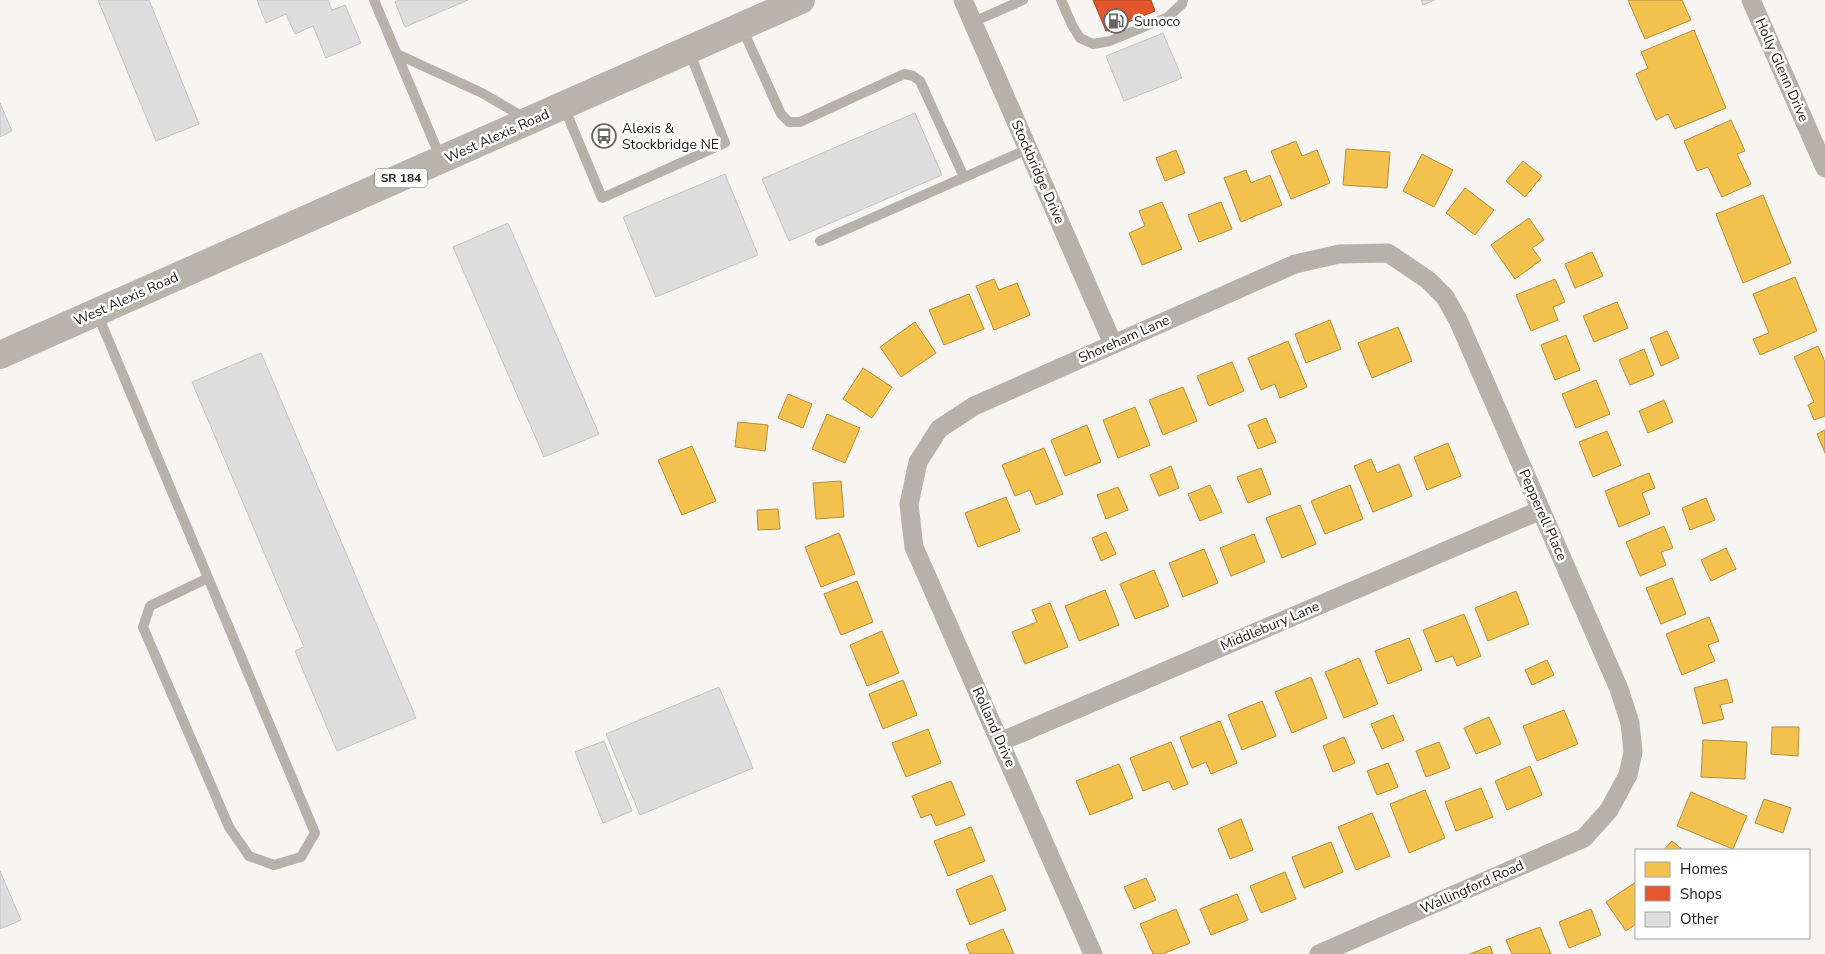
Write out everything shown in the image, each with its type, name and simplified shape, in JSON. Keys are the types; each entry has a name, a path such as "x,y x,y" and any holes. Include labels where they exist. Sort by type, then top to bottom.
{"main road":[{"name":"West Alexis Road","path":"0,355 801,0"}],"street":[{"name":"Stockbridge Drive","path":"963,0 1113,344"},
{"name":"Holly Glenn Drive","path":"1751,0 1825,168"},
{"name":"Shoreham Lane","path":"910,497 918,462 939,429 974,406 1295,264 1339,254 1388,253"},
{"name":"Pepperell Place","path":"1388,253 1428,280 1445,297 1458,320 1620,689 1630,723 1633,752 1628,776 1613,805"},
{"name":"Rolland Drive","path":"910,497 909,504 914,547 1093,954"},
{"name":"Middlebury Lane","path":"1000,742 1541,510"},
{"name":"Wallingford Road","path":"1319,954 1584,838 1613,805"}],"lane":[{"path":"374,0 442,160"},
{"path":"973,22 1023,0"},
{"path":"1061,0 1080,38 1093,44 1110,41 1168,17 1182,4 1183,0"},
{"path":"741,26 781,114 789,122 800,122 904,74 913,76 920,81 964,177"},
{"path":"564,106 602,198 725,143 689,51"},
{"path":"397,54 482,93 530,121"},
{"path":"820,241 1028,149"},
{"path":"96,312 208,578 315,833 301,857 274,865 248,856 229,827 143,627 150,606 208,578"}],"building: Homes":[{"path":"1628,0 1682,0 1691,20 1645,39"},
{"path":"1694,30 1726,108 1675,129 1668,114 1656,120 1636,74 1648,68 1641,52"},
{"path":"1731,120 1745,151 1737,154 1751,184 1722,197 1708,167 1697,171 1684,141"},
{"path":"1296,141 1302,156 1317,150 1330,183 1291,199 1271,151"},
{"path":"1346,149 1390,152 1387,188 1343,185"},
{"path":"1176,150 1185,173 1165,181 1156,158"},
{"path":"1422,154 1453,170 1434,207 1403,191"},
{"path":"1523,161 1542,176 1525,197 1506,181"},
{"path":"1246,170 1251,183 1270,175 1282,205 1241,222 1224,178"},
{"path":"1465,188 1494,210 1475,235 1446,213"},
{"path":"1763,195 1791,263 1743,283 1716,214"},
{"path":"1162,202 1182,249 1142,265 1129,233 1145,226 1139,211"},
{"path":"1221,202 1232,229 1199,242 1188,215"},
{"path":"1529,218 1544,240 1532,248 1541,260 1515,279 1491,245"},
{"path":"1592,252 1603,276 1575,288 1565,264"},
{"path":"1795,277 1817,331 1760,355 1753,339 1769,333 1753,294"},
{"path":"994,279 999,290 1017,283 1030,315 994,330 976,286"},
{"path":"1555,279 1565,302 1553,307 1558,320 1531,331 1516,295"},
{"path":"969,294 984,329 944,345 929,310"},
{"path":"1617,302 1628,328 1594,342 1583,316"},
{"path":"1330,320 1341,349 1306,363 1295,334"},
{"path":"915,322 936,353 901,377 880,347"},
{"path":"1398,327 1412,361 1372,378 1358,343"},
{"path":"1667,331 1679,358 1661,366 1650,338"},
{"path":"1566,335 1580,370 1555,380 1541,345"},
{"path":"1288,341 1307,387 1280,398 1275,384 1261,390 1248,358"},
{"path":"1818,346 1825,362 1825,416 1814,420 1808,405 1814,402 1794,357"},
{"path":"1644,349 1654,375 1630,385 1619,360"},
{"path":"1232,362 1244,391 1209,406 1197,376"},
{"path":"863,368 892,387 872,418 843,399"},
{"path":"1596,380 1610,414 1576,428 1562,394"},
{"path":"1183,387 1197,421 1163,435 1149,400"},
{"path":"788,394 812,404 803,428 778,418"},
{"path":"1664,400 1673,422 1648,433 1639,411"},
{"path":"1135,407 1150,445 1118,458 1103,420"},
{"path":"827,414 860,428 845,463 812,449"},
{"path":"1266,418 1276,442 1258,449 1248,425"},
{"path":"738,422 768,425 765,451 735,447"},
{"path":"1087,425 1101,462 1065,476 1051,440"},
{"path":"1825,430 1825,453 1817,434"},
{"path":"1607,431 1621,465 1593,477 1579,442"},
{"path":"1448,443 1461,476 1427,490 1414,457"},
{"path":"692,446 716,501 682,515 658,460"},
{"path":"1044,448 1063,494 1036,505 1030,490 1015,496 1002,465"},
{"path":"1371,459 1377,473 1399,464 1412,496 1373,512 1354,466"},
{"path":"1171,466 1179,488 1159,496 1150,475"},
{"path":"1261,468 1271,494 1248,503 1237,477"},
{"path":"1649,473 1655,488 1642,493 1650,514 1619,527 1605,491"},
{"path":"841,481 844,517 816,519 813,483"},
{"path":"1210,485 1222,512 1200,521 1188,494"},
{"path":"1350,485 1363,519 1325,534 1311,501"},
{"path":"1118,487 1128,510 1106,519 1097,495"},
{"path":"1006,497 1020,531 978,547 965,513"},
{"path":"1706,498 1715,520 1690,530 1682,508"},
{"path":"1300,505 1316,544 1282,558 1266,518"},
{"path":"778,509 780,529 758,530 757,510"},
{"path":"1664,526 1673,548 1661,552 1666,565 1640,576 1626,542"},
{"path":"1106,532 1116,554 1101,561 1092,538"},
{"path":"839,533 855,574 821,587 805,547"},
{"path":"1254,534 1265,562 1231,576 1220,548"},
{"path":"1726,548 1736,569 1711,581 1701,560"},
{"path":"1204,549 1218,583 1183,597 1169,563"},
{"path":"1154,570 1169,606 1135,619 1120,584"},
{"path":"1672,578 1686,614 1661,624 1646,588"},
{"path":"857,581 873,622 841,635 824,594"},
{"path":"1105,590 1119,625 1079,641 1065,606"},
{"path":"1516,591 1529,624 1488,641 1475,608"},
{"path":"1050,603 1068,647 1025,664 1012,632 1037,622 1032,610"},
{"path":"1464,614 1481,656 1457,666 1453,656 1436,662 1423,630"},
{"path":"1709,617 1719,641 1708,645 1715,661 1682,675 1666,634"},
{"path":"882,631 899,673 867,686 850,645"},
{"path":"1409,638 1422,670 1388,684 1375,651"},
{"path":"1359,658 1378,704 1344,718 1325,672"},
{"path":"1547,660 1554,675 1532,685 1525,670"},
{"path":"1311,677 1327,718 1292,733 1275,692"},
{"path":"1727,679 1733,702 1720,705 1724,719 1703,724 1694,688"},
{"path":"903,680 917,715 883,729 869,694"},
{"path":"1262,701 1276,736 1242,750 1228,715"},
{"path":"1564,710 1578,744 1537,761 1523,726"},
{"path":"1393,715 1404,740 1382,749 1371,724"},
{"path":"1489,717 1501,744 1476,754 1464,728"},
{"path":"1220,721 1237,763 1211,774 1206,762 1192,768 1180,737"},
{"path":"1772,727 1799,727 1798,756 1771,754"},
{"path":"928,729 941,763 906,777 892,743"},
{"path":"1344,737 1355,763 1333,772 1323,746"},
{"path":"1703,740 1747,742 1745,779 1701,777"},
{"path":"1171,742 1188,784 1173,790 1169,781 1143,791 1130,758"},
{"path":"1439,742 1450,768 1426,777 1416,751"},
{"path":"1388,763 1398,787 1377,795 1367,771"},
{"path":"1119,764 1133,798 1090,815 1076,781"},
{"path":"1530,766 1542,795 1507,810 1495,781"},
{"path":"951,781 965,815 936,826 931,814 921,818 912,796"},
{"path":"1481,788 1493,817 1456,831 1445,802"},
{"path":"1425,790 1445,838 1409,853 1390,804"},
{"path":"1691,792 1747,816 1733,849 1677,826"},
{"path":"1764,799 1791,808 1783,833 1755,823"},
{"path":"1372,813 1390,856 1356,870 1338,827"},
{"path":"1241,819 1253,850 1230,859 1218,829"},
{"path":"971,827 985,861 948,876 934,841"},
{"path":"1672,841 1682,849 1665,849"},
{"path":"1331,842 1343,872 1304,888 1292,857"},
{"path":"1285,872 1296,899 1261,913 1250,886"},
{"path":"992,875 1006,910 970,925 956,890"},
{"path":"1146,878 1156,900 1134,909 1124,887"},
{"path":"1635,883 1635,925 1626,931 1606,902"},
{"path":"1237,894 1248,920 1211,935 1200,909"},
{"path":"1176,909 1190,943 1163,954 1153,954 1140,924"},
{"path":"1591,909 1601,935 1569,948 1559,922"},
{"path":"1540,927 1551,954 1512,954 1506,940"},
{"path":"1003,929 1014,954 970,954 966,944"},
{"path":"1490,946 1493,954 1470,954"}],"building: Shops":[{"name":"Sunoco","path":"1093,0 1151,0 1155,11 1106,31"}],"building: Other":[{"path":"98,0 149,0 199,124 156,141"},
{"path":"257,0 328,0 332,10 345,5 361,43 326,58 313,26 295,34 286,14 266,23"},
{"path":"399,0 468,0 405,27 395,2"},
{"path":"1421,0 1435,0 1423,5"},
{"path":"1163,33 1182,78 1124,101 1106,56"},
{"path":"0,103 12,131 0,137"},
{"path":"915,113 942,175 789,241 762,179"},
{"path":"725,174 758,255 656,297 623,217"},
{"path":"508,223 599,434 544,457 453,247"},
{"path":"261,353 416,718 337,751 295,651 304,647 192,382"},
{"path":"719,687 753,768 640,815 606,734"},
{"path":"604,741 632,811 603,823 575,752"},
{"path":"0,871 21,920 0,929"}],"place":[{"name":"Sunoco","path":"1116,21"},
{"name":"Alexis & Stockbridge NE","path":"604,136"}]}
